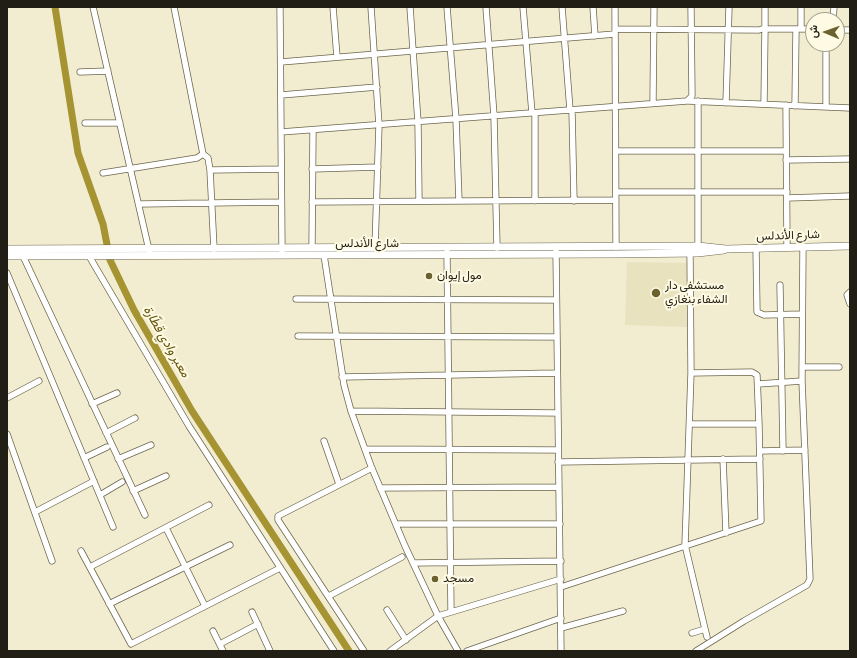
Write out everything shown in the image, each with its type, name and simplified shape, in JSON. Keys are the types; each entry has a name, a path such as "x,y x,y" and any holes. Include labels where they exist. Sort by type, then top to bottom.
{"main road":[{"name":"شارع الأندلس","path":"7,249 114,253 282,252 312,248 376,248 447,251 556,251 690,250 698,246 726,249 787,246 850,246"},
{"name":"شارع الأندلس","path":"114,253 149,250 214,249 324,255 497,248 556,251 616,247 719,252 726,249"},
{"name":"شارع الأندلس","path":"7,256 89,256 100,253"}],"street":[{"path":"93,7 149,250"},
{"path":"174,7 203,154 208,158 210,170 214,249"},
{"path":"280,7 282,252"},
{"path":"333,7 337,57"},
{"path":"371,7 379,125 376,248"},
{"path":"410,7 418,122 419,201"},
{"path":"447,7 456,119 458,201"},
{"path":"486,7 494,116 497,248"},
{"path":"523,7 534,113 535,201"},
{"path":"562,7 571,110 574,201"},
{"path":"593,7 595,36"},
{"path":"615,7 616,247"},
{"path":"653,103 654,7"},
{"path":"687,101 692,96 691,7"},
{"path":"726,102 729,7"},
{"path":"764,104 765,7"},
{"path":"795,106 798,29 801,7"},
{"path":"281,62 564,39 595,36 615,32 654,29 805,29"},
{"path":"826,52 826,107"},
{"path":"80,72 108,71"},
{"path":"281,95 377,88"},
{"path":"281,132 687,101 850,108"},
{"path":"698,101 698,246"},
{"path":"786,105 787,246"},
{"path":"85,123 120,123"},
{"path":"312,248 313,130"},
{"path":"616,151 786,151"},
{"path":"103,173 197,158 203,154"},
{"path":"786,160 850,159"},
{"path":"312,169 378,167"},
{"path":"210,170 281,169"},
{"path":"616,192 698,192 850,196"},
{"path":"312,202 616,200"},
{"path":"139,204 282,202"},
{"path":"696,651 744,621 807,585 810,579 802,381 803,246"},
{"path":"756,248 757,312 760,314 780,315 802,314"},
{"path":"690,250 691,373 685,545 707,637"},
{"path":"447,251 446,301 448,487 451,612"},
{"path":"556,251 561,651"},
{"path":"324,255 342,377 351,411 380,488 413,563 438,616 457,651"},
{"path":"23,256 145,515"},
{"path":"89,256 189,426 334,651"},
{"path":"7,273 113,526"},
{"path":"780,285 783,451"},
{"path":"850,292 847,295 850,304"},
{"path":"296,299 446,301 556,300"},
{"path":"298,336 557,337"},
{"path":"802,367 839,367"},
{"path":"561,587 761,521 757,375 752,372 691,373"},
{"path":"342,377 557,373"},
{"path":"7,398 39,380"},
{"path":"758,384 802,381"},
{"path":"92,404 117,393"},
{"path":"351,411 558,413"},
{"path":"106,433 135,418"},
{"path":"690,424 759,424"},
{"path":"7,434 52,561"},
{"path":"324,441 340,484"},
{"path":"118,459 151,445"},
{"path":"84,458 107,447"},
{"path":"365,449 558,450"},
{"path":"760,451 805,450"},
{"path":"723,459 726,533"},
{"path":"558,462 760,459"},
{"path":"364,651 278,520 278,516 372,468"},
{"path":"133,491 166,476"},
{"path":"35,512 94,481"},
{"path":"100,495 122,482"},
{"path":"380,488 559,487"},
{"path":"90,567 209,505"},
{"path":"396,524 560,524"},
{"path":"166,528 205,606"},
{"path":"109,604 230,545"},
{"path":"80,551 131,644 280,568"},
{"path":"329,596 402,557"},
{"path":"413,563 561,560"},
{"path":"390,651 438,616 561,579"},
{"path":"387,610 406,640"},
{"path":"561,628 623,611"},
{"path":"252,612 270,651"},
{"path":"467,651 561,618"},
{"path":"220,644 258,624"},
{"path":"692,633 705,629"},
{"path":"213,631 223,651"}],"shaded area":[{"path":"627,262 689,263 687,327 625,325"}],"waterway":[{"name":"معبر وادي قطّارة","path":"55,7 78,153 103,224 110,260 134,310 192,411 349,651"}],"place":[{"name":"مول إيوان","path":"429,276"},
{"name":"مستشفى دار الشفاء بنغازي","path":"656,293"},
{"name":"مسجد","path":"435,579"}]}
